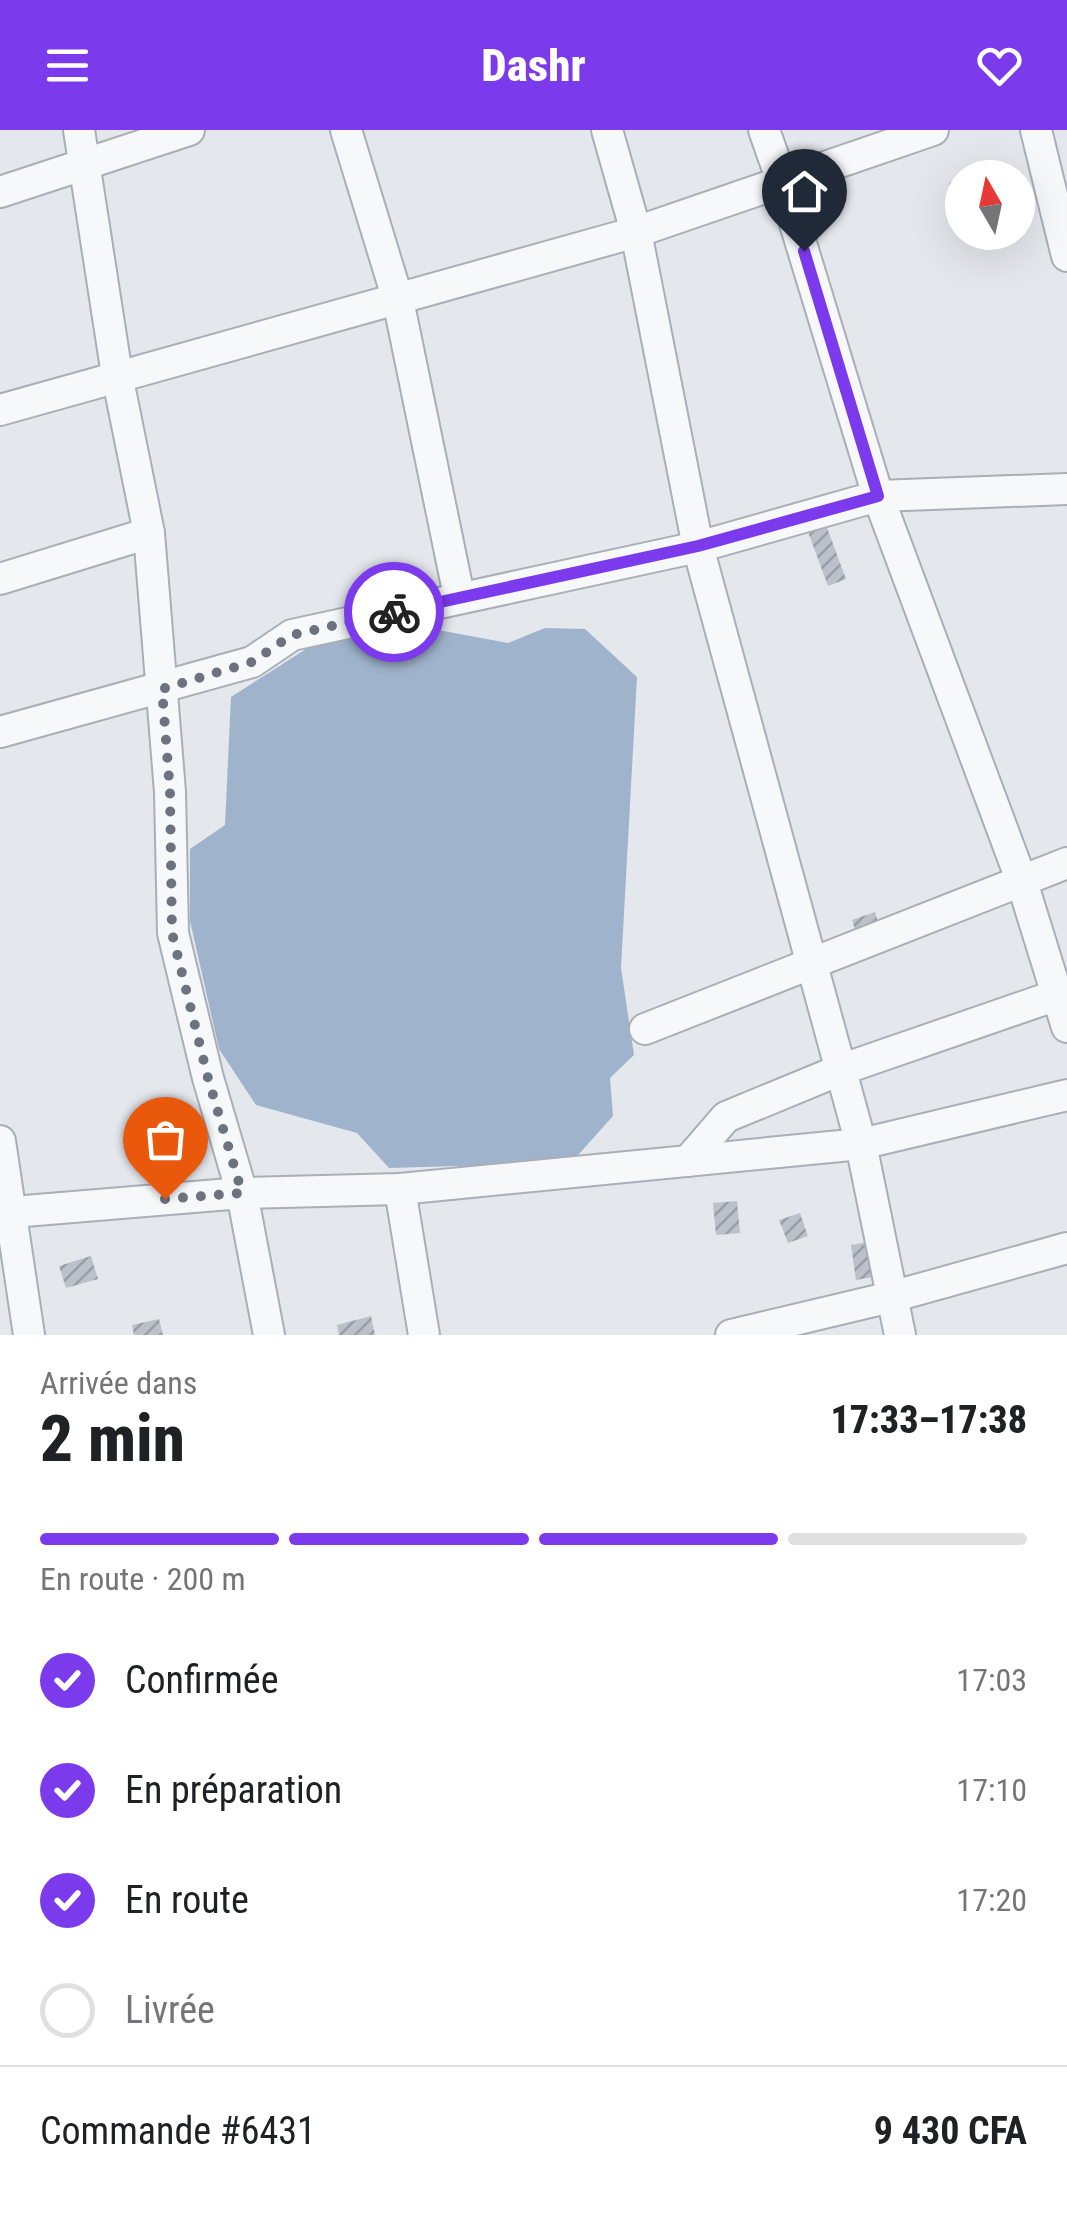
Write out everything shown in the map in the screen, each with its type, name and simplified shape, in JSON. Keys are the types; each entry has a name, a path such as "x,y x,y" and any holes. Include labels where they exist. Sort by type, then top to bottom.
{"street":[{"path":"79,130 117,376 150,533 170,792 172,933 242,1193 269,1335"},
{"path":"0,192 189,130"},
{"path":"346,130 398,300 460,596"},
{"path":"607,130 636,232 698,546 861,1144 900,1335"},
{"path":"764,130 878,496 1022,882 1067,1027"},
{"path":"0,410 636,232 933,130"},
{"path":"1036,130 1067,256"},
{"path":"0,732 252,662 292,635 698,546 878,496 1067,489"},
{"path":"0,578 150,533"},
{"path":"645,1029 1067,863"},
{"path":"688,1161 726,1117 840,1070 1057,995"},
{"path":"5,1213 242,1193 400,1189 861,1144 1067,1095"},
{"path":"0,1141 5,1213 29,1335"},
{"path":"400,1189 424,1335"},
{"path":"731,1335 891,1297 1067,1248"}],"water":[{"path":"398,627 508,643 545,628 585,629 637,677 621,968 634,1055 610,1078 613,1116 571,1163 517,1171 457,1166 389,1168 357,1133 256,1105 219,1049 190,921 190,849 225,825 231,697 317,642"}],"building":[{"path":"826,525 846,579 828,586 808,532"},
{"path":"875,912 879,926 856,933 852,920"},
{"path":"737,1201 740,1233 716,1235 713,1203"},
{"path":"800,1213 808,1236 788,1243 779,1220"},
{"path":"867,1242 873,1277 856,1280 851,1245"},
{"path":"91,1256 98,1279 66,1288 59,1266"},
{"path":"371,1316 375,1335 339,1335 337,1325"},
{"path":"159,1319 163,1335 134,1335 132,1325"}],"way so far":[{"path":"165,1199 242,1193 172,933 170,792 162,689 252,662 292,635 394,612"}],"route":[{"path":"394,612 698,546 878,496 804,251"}]}
